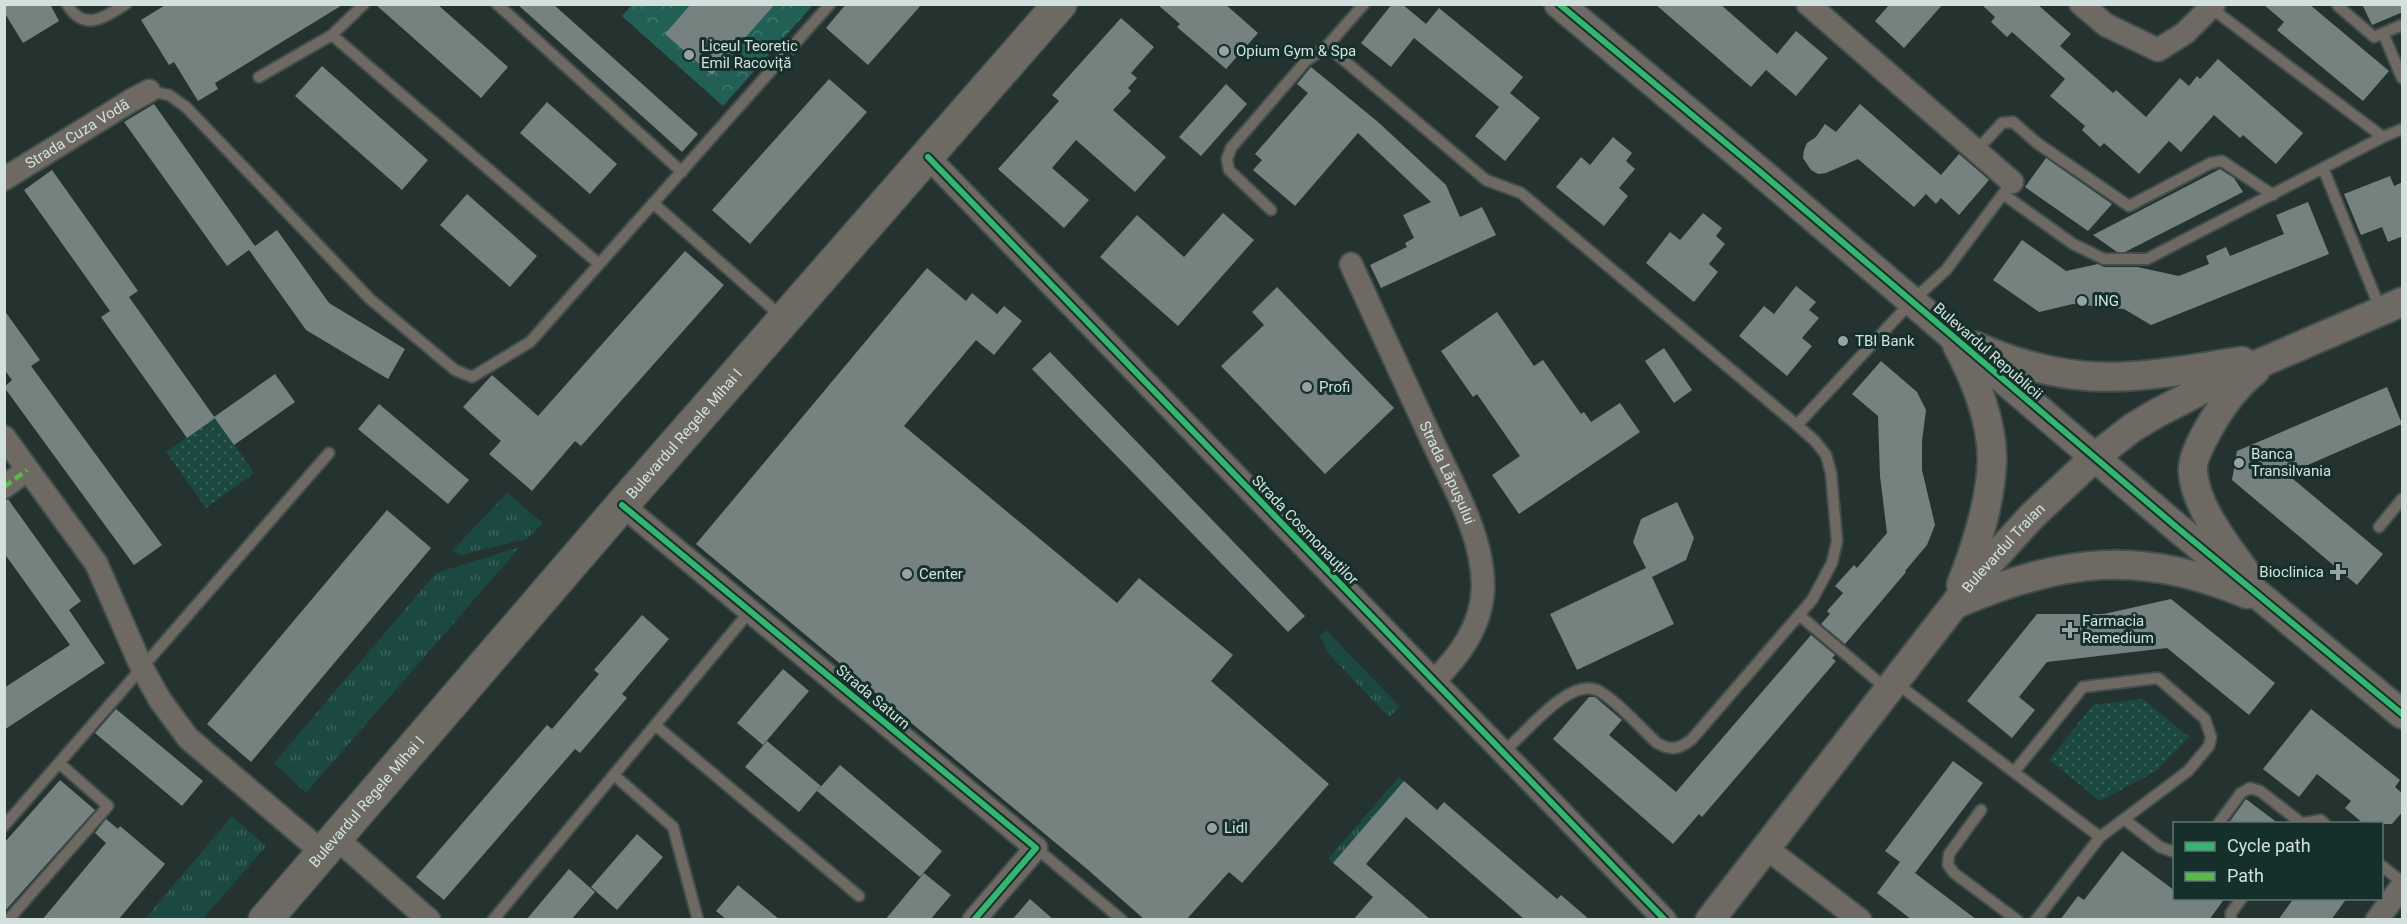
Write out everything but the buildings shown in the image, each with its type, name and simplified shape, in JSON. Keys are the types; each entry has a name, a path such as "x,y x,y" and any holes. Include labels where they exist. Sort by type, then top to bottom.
{"main road":[{"name":"Bulevardul Regele Mihai I","path":"265,920 622,505 1060,4"}],"street":[{"name":"Bulevardul Republicii","path":"1559,4 2403,714"},
{"path":"1808,4 1976,151 2007,188"},
{"path":"2082,4 2106,25 2158,50 2185,33 2213,6"},
{"name":"Strada Cuza Vodă","path":"4,179 149,91"},
{"name":"Strada Cosmonauților","path":"928,157 1665,920"},
{"name":"Strada Lăpușului","path":"1351,264 1469,521 1482,571 1482,598 1474,627 1465,647 1434,681"},
{"name":"Bulevardul Traian","path":"1710,920 1954,605 2032,516 2095,457 2132,428 2220,380 2392,307"},
{"path":"1952,335 2016,361 2050,371 2086,376 2167,372 2276,356"},
{"path":"1952,335 1967,363 1978,394 1988,426 1992,458 1980,534 1954,605"},
{"path":"2271,604 2224,543 2204,509 2192,471 2202,440 2219,411 2244,379 2276,356"},
{"path":"4,437 96,563 142,668 160,700 188,738 429,920"},
{"path":"4,487 27,470"},
{"name":"Strada Saturn","path":"622,505 1036,848"},
{"path":"1954,605 2025,578 2064,569 2104,564 2145,566 2186,573 2228,586 2271,604"},
{"path":"974,920 1036,848"},
{"path":"1766,848 1860,920"},
{"path":"2377,920 2403,884"}],"lane":[{"path":"67,4 72,13 84,20 99,21 126,4"},
{"path":"259,77 332,35 364,4"},
{"path":"496,4 682,172"},
{"path":"149,91 169,95 186,107 370,299 455,370 472,377 530,342 830,4"},
{"path":"1271,210 1229,170 1227,159 1231,148 1306,61 1327,46 1364,4"},
{"path":"2340,4 2338,6 2374,37 2403,25"},
{"path":"2213,6 2383,137"},
{"path":"2384,33 2403,78"},
{"path":"332,35 599,264"},
{"path":"1327,46 1486,180 1521,193 1797,425 1815,441 1826,455 1831,473 1837,541 1832,563 1823,582 1812,600 1692,739 1677,748 1667,748 1657,743 1607,697 1588,688 1579,689 1560,698 1503,752"},
{"path":"1976,151 2002,123 2013,122 2037,143 2128,206 2211,163 2222,161 2273,195"},
{"path":"1797,425 1912,301 1946,270 2007,188 2073,244 2104,259 2147,259 2383,137 2403,129"},
{"path":"2324,168 2392,307"},
{"path":"653,203 786,320"},
{"path":"4,826 329,453"},
{"path":"2379,527 2403,499"},
{"path":"493,920 750,611"},
{"path":"1799,615 1890,685 2014,772 2100,837"},
{"path":"2014,772 2083,687 2158,678 2205,719 2211,737 2209,746 2188,771 2100,837 2036,920"},
{"path":"656,725 859,896"},
{"path":"8,920 108,806 59,763"},
{"path":"614,775 673,827 698,920"},
{"path":"2219,822 2241,793 2250,788 2260,791 2298,822"},
{"path":"1982,810 1948,854 1948,865 1954,873 2017,920"},
{"path":"2124,819 2160,846 2173,851"},
{"path":"2306,822 2321,820 2323,822"},
{"path":"1036,848 1122,920"},
{"path":"2383,867 2403,884"},
{"path":"2231,920 2231,913 2241,900"}],"green space":[{"path":"632,5 813,5 723,106 622,16"},
{"path":"215,417 254,473 206,508 166,452"},
{"path":"507,493 543,523 527,539 461,555 452,551"},
{"path":"520,547 306,793 274,763 436,573"},
{"path":"1326,630 1400,707 1389,717 1328,653 1320,636"},
{"path":"2143,699 2189,737 2156,771 2100,801 2049,760 2093,705"},
{"path":"1399,777 1404,781 1333,863 1328,859"},
{"path":"232,816 266,846 203,919 145,919"}],"marked path":[{"path":"4,487 27,470"}],"cycle path":[{"path":"1559,4 1758,170 2174,525 2402,714"},
{"path":"928,157 1665,920"},
{"path":"622,505 1036,848 974,920"}],"place":[{"name":"Opium Gym & Spa","path":"1224,51"},
{"name":"Liceul Teoretic Emil Racoviță","path":"689,55"},
{"name":"ING","path":"2082,301"},
{"name":"TBI Bank","path":"1843,341"},
{"name":"Profi","path":"1307,387"},
{"name":"Banca Transilvania","path":"2239,463"},
{"name":"Bioclinica","path":"2338,572"},
{"name":"Center","path":"907,574"},
{"name":"Farmacia Remedium","path":"2070,630"},
{"name":"Lidl","path":"1212,828"}]}
